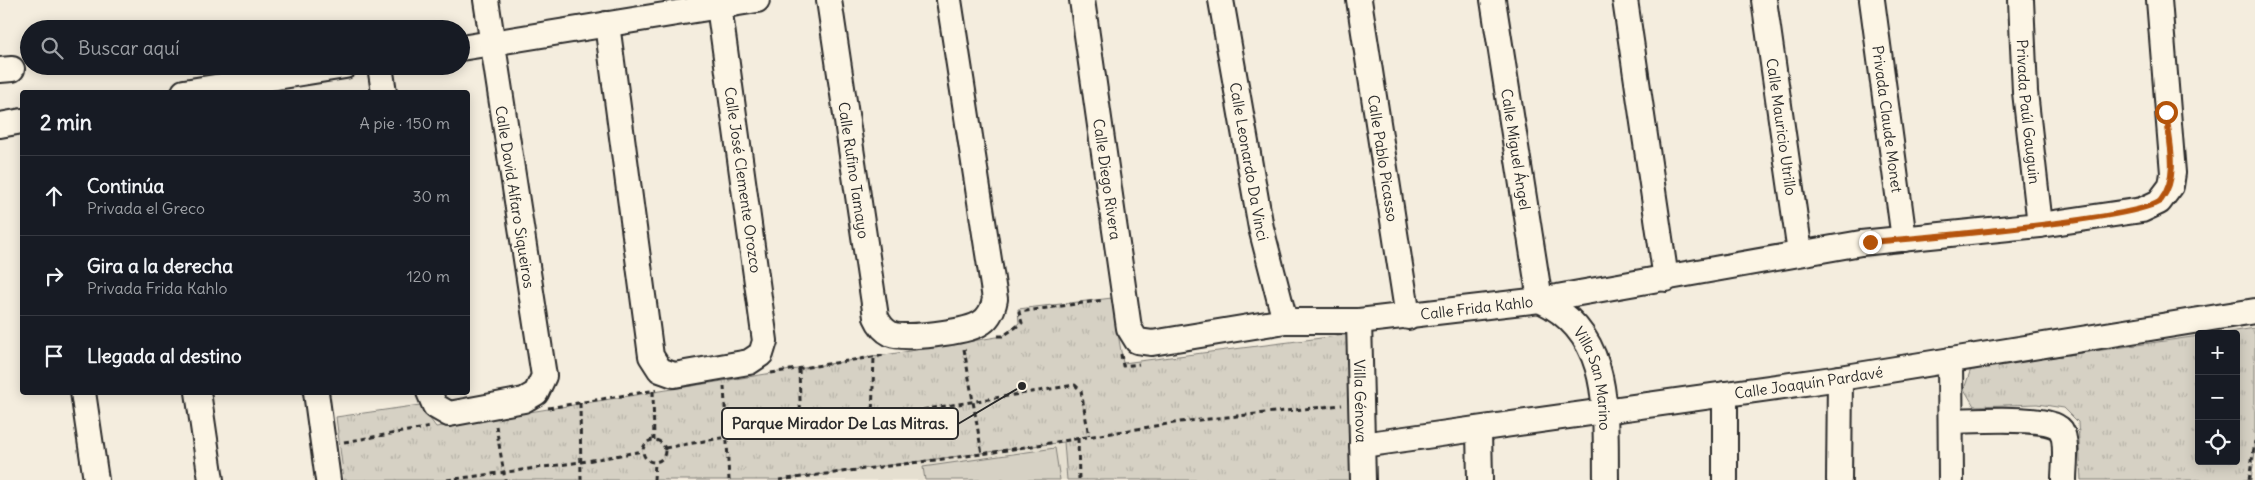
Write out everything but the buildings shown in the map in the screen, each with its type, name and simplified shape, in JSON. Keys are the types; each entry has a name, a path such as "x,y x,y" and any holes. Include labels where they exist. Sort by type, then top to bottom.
{"street":[{"name":"Calle David Alfaro Siqueiros","path":"432,399 449,414 524,400 536,393 544,376 491,43 486,0"},
{"path":"470,46 757,0"},
{"name":"Calle Rufino Tamayo","path":"829,0 876,317 880,326 892,334 901,337 957,331 978,325 991,313 995,299 949,0"},
{"name":"Calle Diego Rivera","path":"1082,0 1129,328 1147,353"},
{"name":"Calle Leonardo Da Vinci","path":"1221,0 1261,228 1285,321"},
{"name":"Calle Pablo Picasso","path":"1359,0 1408,317"},
{"name":"Calle Miguel Ángel","path":"1492,0 1540,300"},
{"path":"1625,0 1666,278"},
{"name":"Calle Mauricio Utrillo","path":"1764,0 1800,253"},
{"name":"Privada Claude Monet","path":"1872,0 1904,239"},
{"name":"Privada Paúl Gauguin","path":"2021,0 2025,92 2040,225"},
{"name":"Calle Frida Kahlo","path":"1147,353 1285,321 1359,321 1408,317 1540,300 1861,243 2040,225 2142,210 2159,202 2170,186 2173,173 2159,0"},
{"name":"Calle José Clemente Orozco","path":"657,380 674,375 749,362 760,354 765,341 719,6"},
{"path":"607,24 651,356 657,380"},
{"path":"212,90 268,86 310,75"},
{"path":"381,75 384,90"},
{"path":"0,125 20,121"},
{"name":"Villa San Marino","path":"1540,300 1557,308 1570,318 1588,341 1597,362 1605,410 1606,480"},
{"name":"Calle Joaquín Pardavé","path":"1362,445 1840,378 2255,311"},
{"name":"Villa Génova","path":"1359,321 1364,480"},
{"path":"1950,360 1951,480"},
{"path":"1839,480 1840,378"},
{"path":"1725,394 1725,480"},
{"path":"83,395 96,480"},
{"path":"198,395 211,480"},
{"path":"316,395 328,480"},
{"path":"1951,421 2040,421 2055,425 2064,438 2064,480"},
{"path":"1479,430 1480,480"}],"path":[{"path":"963,342 982,454"},
{"path":"1120,344 1123,366 1147,353"},
{"path":"872,418 874,356"},
{"path":"799,368 801,429"},
{"path":"723,379 729,480"},
{"path":"654,440 657,380"},
{"path":"665,448 727,437 801,429 1075,385 1082,392 1089,436"},
{"path":"580,403 581,480"},
{"path":"779,480 982,454 1180,422 1343,405"},
{"path":"494,417 505,480"},
{"path":"1078,438 1079,480"},
{"path":"654,440 660,442 665,448 664,456 655,462 648,460 643,451 645,444 654,440"},
{"path":"2250,480 2255,441"},
{"path":"447,480 581,462 643,451"},
{"path":"654,480 655,462"}],"shaded area":[{"path":"1065,442 1067,480 779,480 919,460"}],"green space":[{"path":"1112,298 1123,363 1353,334 1355,480 1067,480 1064,442 779,480 344,480 336,417 420,405 436,427 1003,336 1019,323 1018,309"},
{"path":"2255,328 2255,452 2251,480 2081,480 2078,422 2064,408 2037,404 1974,406 1964,389 1971,369 2195,337 2195,465 2240,465 2240,330"},
{"path":"1055,448 1060,480 925,480 923,467"}],"place":[{"name":"Parque Mirador De Las Mitras.","path":"1022,386"}],"route":[{"path":"1870,242 2040,225 2142,210 2159,202 2170,186 2173,173 2166,112"}]}
